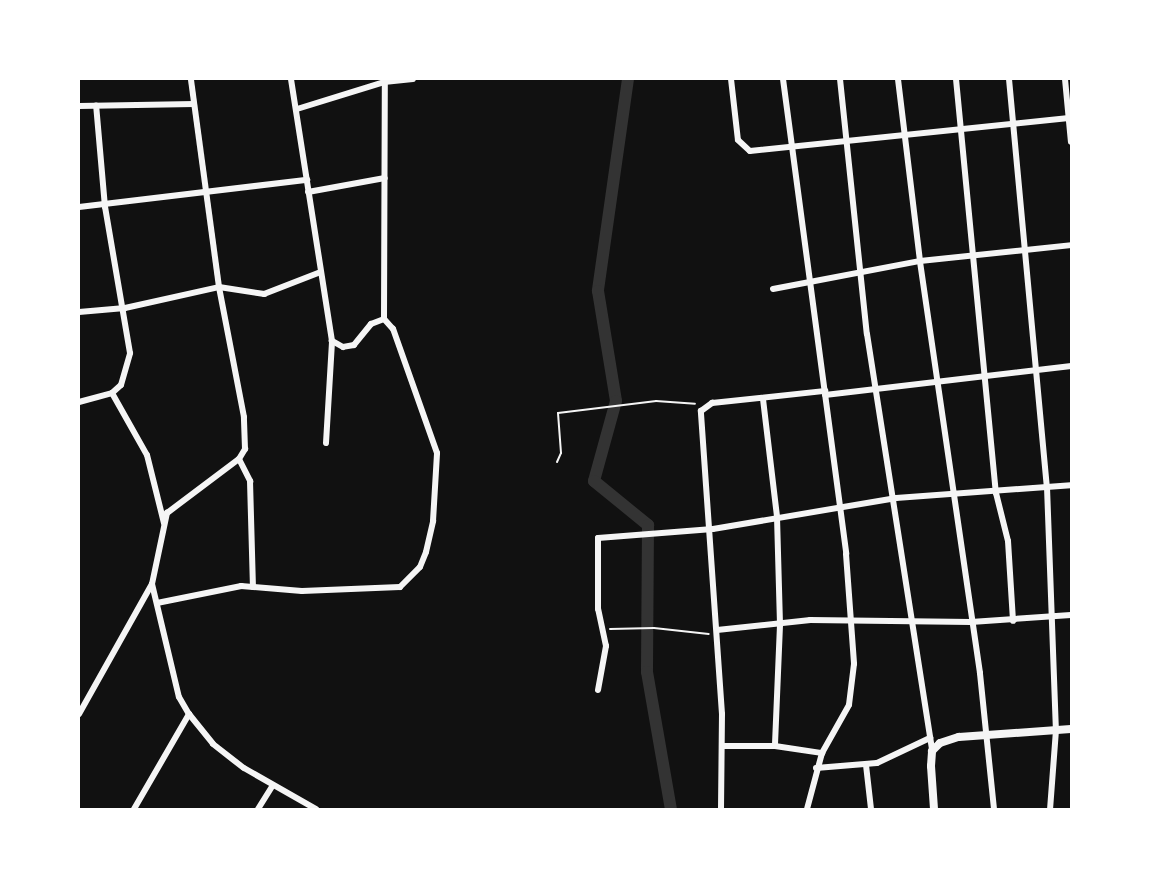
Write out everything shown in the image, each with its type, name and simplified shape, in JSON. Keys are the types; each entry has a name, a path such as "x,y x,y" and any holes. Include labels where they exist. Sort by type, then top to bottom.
{"street":[{"path":"79,714 152,584 164,526 172,506 239,459 245,449 244,417 219,288 191,79"},
{"path":"291,79 318,273 332,341 326,443"},
{"path":"297,109 384,80 413,79"},
{"path":"731,79 742,147 768,152 907,133 1070,118"},
{"path":"783,79 790,149 840,507 854,664 849,705 822,753 807,809"},
{"path":"840,79 876,388 896,498 912,623 933,751 934,809"},
{"path":"898,79 994,809"},
{"path":"956,79 996,493 1008,541 1013,621"},
{"path":"1009,79 1047,487 1054,618 1056,730 1050,809"},
{"path":"1065,79 1071,142"},
{"path":"157,603 253,587 302,591 400,587 421,568 433,521 438,463 396,337 384,319 384,80"},
{"path":"79,106 194,104"},
{"path":"79,402 112,393 128,372 125,308 104,207 96,105"},
{"path":"308,191 385,178"},
{"path":"79,207 104,207 307,180"},
{"path":"773,289 973,253 1071,245"},
{"path":"79,312 125,308 219,288 264,294 318,273"},
{"path":"332,341 338,346 354,345 371,324 384,319"},
{"path":"722,809 718,633 703,406 1071,366"},
{"path":"112,393 147,455 164,526"},
{"path":"763,399 777,517 780,625 775,746"},
{"path":"239,459 250,481 253,587"},
{"path":"598,690 607,646 598,609 598,538 713,529 896,498 996,493 1071,485"},
{"path":"152,584 179,697 190,714 213,744 273,785 316,809"},
{"path":"718,633 780,625 850,621 1013,621 1071,615"},
{"path":"134,809 190,714"},
{"path":"933,751 948,740 1071,730"},
{"path":"816,768 866,765 930,738"},
{"path":"722,746 775,746 822,753"},
{"path":"866,765 871,809"},
{"path":"258,809 273,785"}],"path":[{"path":"557,462 561,453 558,413 683,400 703,406"},
{"path":"602,629 641,627 718,633"}],"waterway":[{"path":"628,79 598,291 616,401 594,481 648,525 647,672 671,809"}]}
